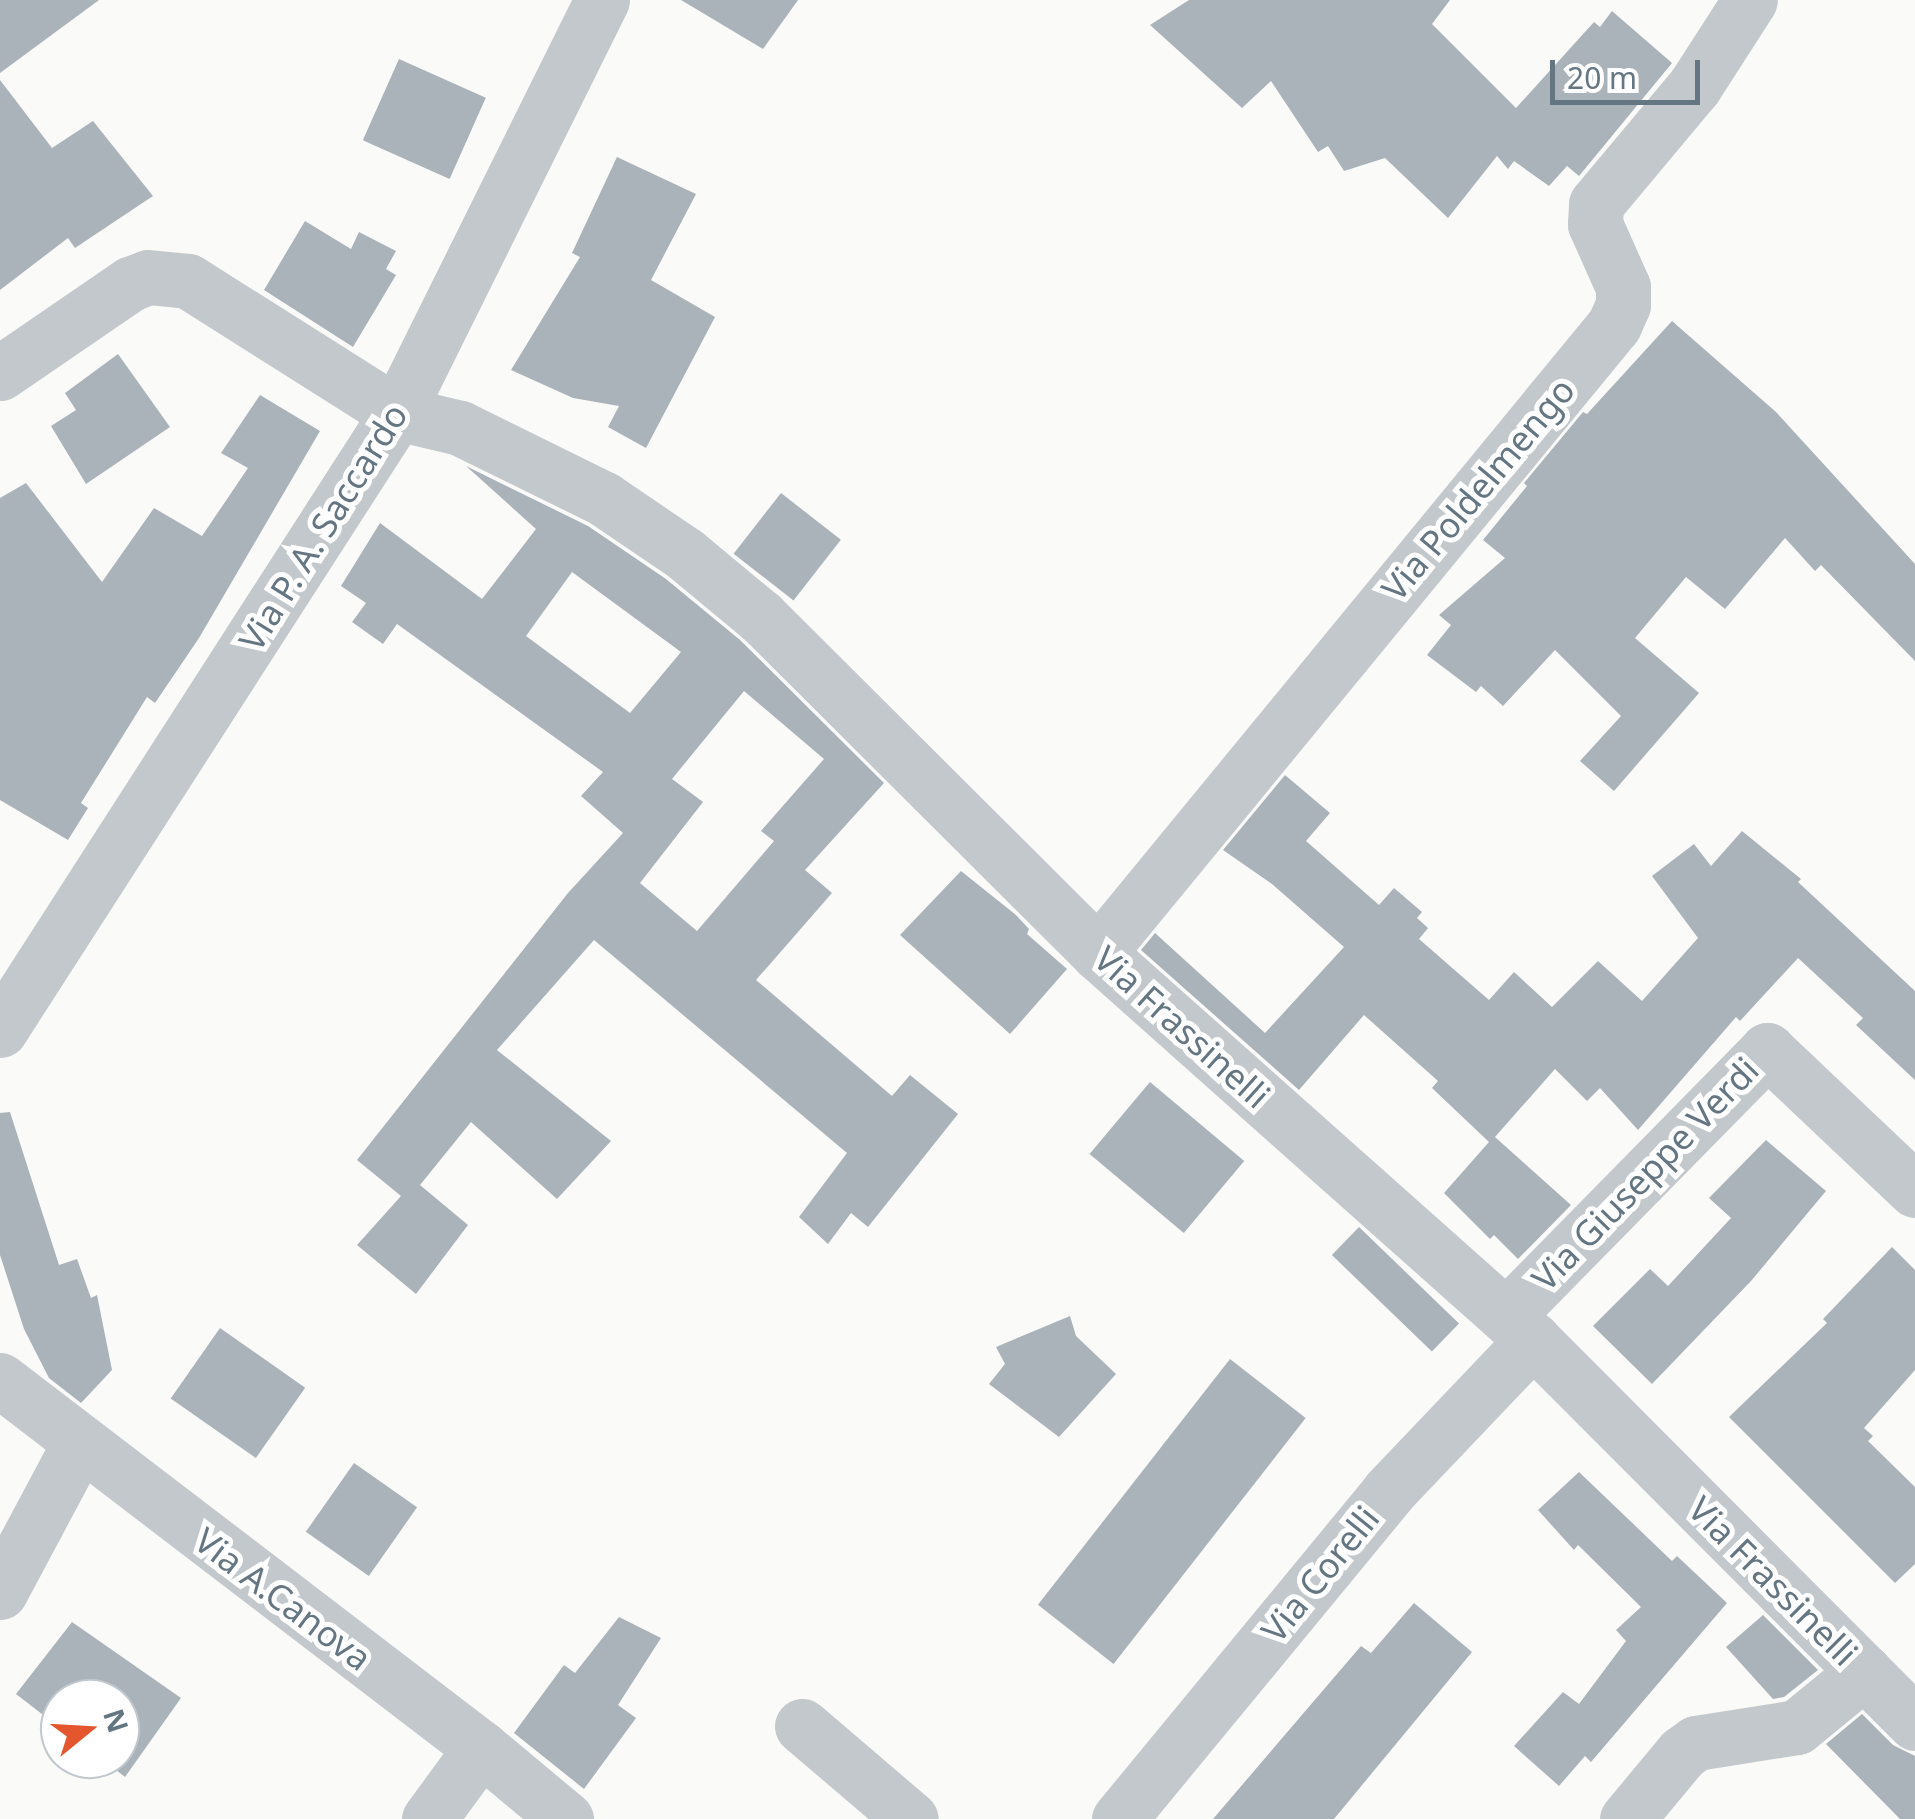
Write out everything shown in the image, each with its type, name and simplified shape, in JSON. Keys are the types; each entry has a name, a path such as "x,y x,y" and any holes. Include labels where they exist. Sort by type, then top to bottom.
{"street":[{"name":"Via P. A. Saccardo","path":"0,1030 397,413 602,0"},
{"name":"Via Poldelmengo","path":"1098,953 1614,324 1623,305 1623,287 1595,224 1596,204 1694,87 1750,0"},
{"name":"Via Frassinelli","path":"0,373 108,295 148,277 188,282 397,413 460,428 604,499 686,554 761,617 1098,953 1520,1328 1915,1723"},
{"name":"Via Giuseppe Verdi","path":"1520,1328 1767,1050 1915,1190"},
{"name":"Via Corelli","path":"1119,1819 1520,1328"},
{"name":"Via A.Canova","path":"0,1380 481,1748 566,1819"},
{"path":"0,1592 79,1444"},
{"path":"1627,1819 1682,1753 1696,1743 1797,1727 1864,1672"},
{"path":"802,1726 911,1819"},
{"path":"429,1819 481,1748"}],"building":[{"path":"0,0 99,0 0,73"},
{"path":"681,0 798,0 763,49"},
{"path":"1189,0 1450,0 1432,24 1516,108 1594,22 1600,27 1612,11 1672,63 1579,176 1567,166 1549,186 1514,161 1508,169 1497,156 1448,218 1385,158 1344,171 1328,146 1318,152 1271,81 1242,108 1150,25"},
{"path":"399,59 486,98 450,179 363,140"},
{"path":"0,80 52,148 93,121 153,196 75,248 68,238 0,290"},
{"path":"617,157 696,194 651,280 715,317 646,448 608,427 619,406 573,398 511,370 580,257 572,253"},
{"path":"305,221 351,249 359,232 396,251 386,269 396,275 353,347 264,290"},
{"path":"1672,321 1776,412 1915,564 1915,661 1821,565 1815,571 1785,538 1725,609 1686,577 1635,638 1699,693 1614,791 1580,761 1621,716 1555,650 1503,706 1481,686 1476,692 1427,655 1451,625 1439,615 1505,558 1483,540 1527,486 1524,483 1583,412 1587,414"},
{"path":"118,354 170,427 86,484 51,426 76,410 65,393"},
{"path":"260,395 320,431 199,638 155,703 147,697 81,803 88,808 68,840 0,800 0,498 26,483 102,582 154,508 202,536 248,468 221,453"},
{"path":"466,466 588,526 666,579 740,640 884,783 805,870 832,893 756,980 892,1096 910,1075 958,1114 868,1227 851,1213 828,1244 799,1217 847,1153 594,940 497,1050 611,1141 557,1199 471,1122 420,1185 468,1225 416,1294 357,1245 401,1196 357,1160 568,893 623,833 581,796 603,772 397,624 383,644 352,622 366,603 341,586 380,523 482,599 536,529","holes":["572,572 681,652 630,713 526,636","744,691 824,759 761,831 774,841 697,931 640,883 703,802 672,779"]},
{"path":"781,493 841,540 793,600 734,554"},
{"path":"1285,775 1330,813 1306,841 1379,905 1394,888 1422,912 1417,918 1428,928 1419,939 1489,1000 1514,972 1552,1007 1598,961 1642,1001 1698,938 1652,876 1694,844 1711,866 1742,831 1801,879 1798,882 1915,991 1915,1080 1856,1025 1863,1018 1798,958 1740,1021 1736,1017 1638,1130 1600,1088 1587,1101 1555,1069 1495,1137 1571,1205 1518,1259 1494,1235 1490,1239 1444,1193 1489,1142 1432,1088 1438,1081 1364,1015 1299,1090 1141,950 1155,933 1265,1033 1344,947 1272,884 1223,850"},
{"path":"961,871 1016,915 1029,929 1027,934 1067,969 1010,1034 900,935"},
{"path":"1150,1082 1244,1161 1184,1233 1090,1154"},
{"path":"10,1112 59,1265 77,1259 91,1298 97,1295 112,1370 81,1403 49,1378 24,1329 0,1255 0,1113"},
{"path":"1766,1140 1826,1191 1751,1281 1652,1384 1593,1326 1650,1269 1668,1286 1731,1218 1709,1198"},
{"path":"1359,1227 1459,1324 1432,1352 1332,1255"},
{"path":"1892,1247 1915,1270 1915,1370 1864,1428 1873,1436 1868,1441 1915,1487 1915,1564 1895,1583 1729,1417 1827,1323 1823,1319"},
{"path":"1070,1316 1076,1336 1116,1374 1059,1437 989,1384 1005,1364 996,1347"},
{"path":"220,1328 305,1388 256,1458 171,1398"},
{"path":"1230,1359 1306,1418 1114,1664 1038,1605"},
{"path":"354,1463 417,1507 369,1576 306,1532"},
{"path":"1579,1472 1672,1561 1677,1556 1727,1603 1591,1762 1585,1756 1559,1786 1514,1746 1563,1692 1579,1704 1626,1641 1616,1630 1641,1607 1578,1545 1574,1550 1538,1510"},
{"path":"1414,1603 1472,1652 1334,1819 1213,1819 1361,1646 1371,1653"},
{"path":"1763,1615 1818,1670 1784,1697 1773,1699 1726,1647"},
{"path":"619,1617 661,1638 618,1705 636,1718 584,1789 514,1733 564,1665 575,1673"},
{"path":"72,1622 181,1698 140,1756 140,1679 40,1679 40,1713 16,1694"},
{"path":"1862,1714 1893,1745 1915,1756 1915,1819 1900,1819 1826,1744"}]}
